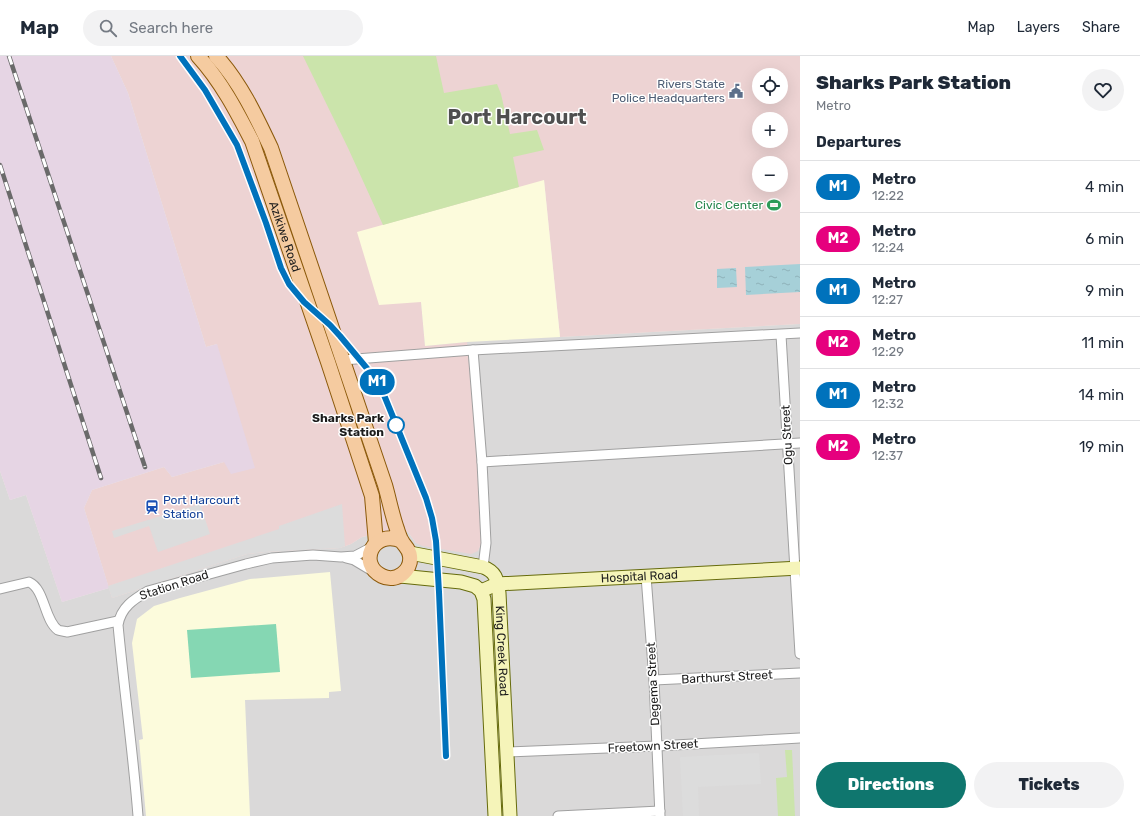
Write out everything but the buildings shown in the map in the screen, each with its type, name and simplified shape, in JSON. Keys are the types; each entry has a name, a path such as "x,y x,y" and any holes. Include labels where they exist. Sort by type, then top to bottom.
{"main road":[{"name":"Azikiwe Road","path":"198,56 220,85 238,114 252,142 372,496 375,545"},
{"name":"Azikiwe Road","path":"216,56 239,86 259,122 271,148 385,485 396,528 402,541"},
{"path":"389,538 396,538 402,541 408,547 410,553 411,558 408,569 400,576 392,578 384,578 376,573 371,566 370,559 370,552 375,545 382,540 389,538"}],"street":[{"path":"343,360 473,350 800,334"},
{"name":"Ogu Street","path":"781,335 797,569 800,654"},
{"path":"473,350 482,462 486,543 483,567"},
{"path":"482,462 800,443"},
{"name":"Station Road","path":"118,621 124,608 134,599 148,591 272,558 314,555 341,557 355,556 375,545"},
{"path":"410,553 483,567 494,574 497,584"},
{"name":"Station Road","path":"341,557 354,560 376,573"},
{"name":"Hospital Road","path":"481,591 497,584 797,569"},
{"name":"King Creek Road","path":"400,576 461,582 475,586 481,591 485,606 496,816"},
{"name":"Degema Street","path":"646,576 654,680 660,814"},
{"path":"0,589 29,582 32,583 38,591 53,625 59,631 67,632 118,621 133,751 138,816"},
{"name":"King Creek Road","path":"497,584 510,816"},
{"name":"Barthurst Street","path":"654,680 800,673"},
{"name":"Freetown Street","path":"507,752 800,738"},
{"path":"558,816 660,814"}],"shaded area":[{"path":"0,56 111,56 128,93 206,347 217,344 255,468 231,474 224,462 172,477 164,467 92,490 84,508 109,588 62,602 26,495 10,500 0,471"},
{"path":"111,56 800,56 800,324 560,337 544,180 421,302 425,346 467,342 477,451 481,544 478,551 471,554 423,546 416,543 408,532 390,531 362,537 351,544 340,548 247,554 112,598 84,508 92,490 164,467 172,477 224,462 217,344 206,347 128,93"},
{"path":"544,180 560,337 425,346 421,302 379,305 357,232"},
{"path":"357,232 560,337 800,324 800,816 0,816 0,471 10,500 26,495 62,602 109,588 112,598 247,554 340,548 351,544 362,537 390,531 408,532 416,543 478,551 481,544 477,451 379,305"},
{"path":"200,504 210,534 158,552 149,526 114,538 112,531"},
{"path":"342,504 345,546 340,548 247,554 112,598 108,586 279,529 279,526"},
{"path":"330,572 341,691 329,692 329,698 245,700 250,816 146,816 139,740 143,739 132,643 137,619 154,606 250,579"},
{"path":"759,753 761,784 698,787 699,816 683,816 680,757"}],"green space":[{"path":"303,56 436,56 444,93 497,84 501,94 510,134 537,130 544,150 513,157 519,187 383,225 348,148"},
{"path":"276,624 280,672 191,678 187,630"},
{"path":"785,750 792,750 795,816 778,816 776,778 787,777"}],"water":[{"path":"800,264 800,292 746,295 745,267"},
{"path":"736,268 737,287 717,288 717,269"}],"railway":[{"path":"9,56 145,467"},
{"path":"180,56 205,90 237,145 281,268 289,284 304,302 330,325 349,346 375,378 384,395"},
{"path":"0,165 101,478"},
{"path":"414,468 426,498 432,518 436,541 442,669"}],"metro line":[{"name":"M1","path":"180,56 205,90 237,145 281,268 289,284 304,302 330,325 375,378 384,395 426,498 432,518 436,541 446,756"}],"place":[{"name":"Rivers State Police Headquarters","path":"736,91"},
{"name":"Civic Center","path":"774,205"},
{"name":"Sharks Park Station","path":"396,425"},
{"name":"Port Harcourt Station","path":"152,507"}],"district":[{"name":"Port Harcourt","path":"517,117"}]}
